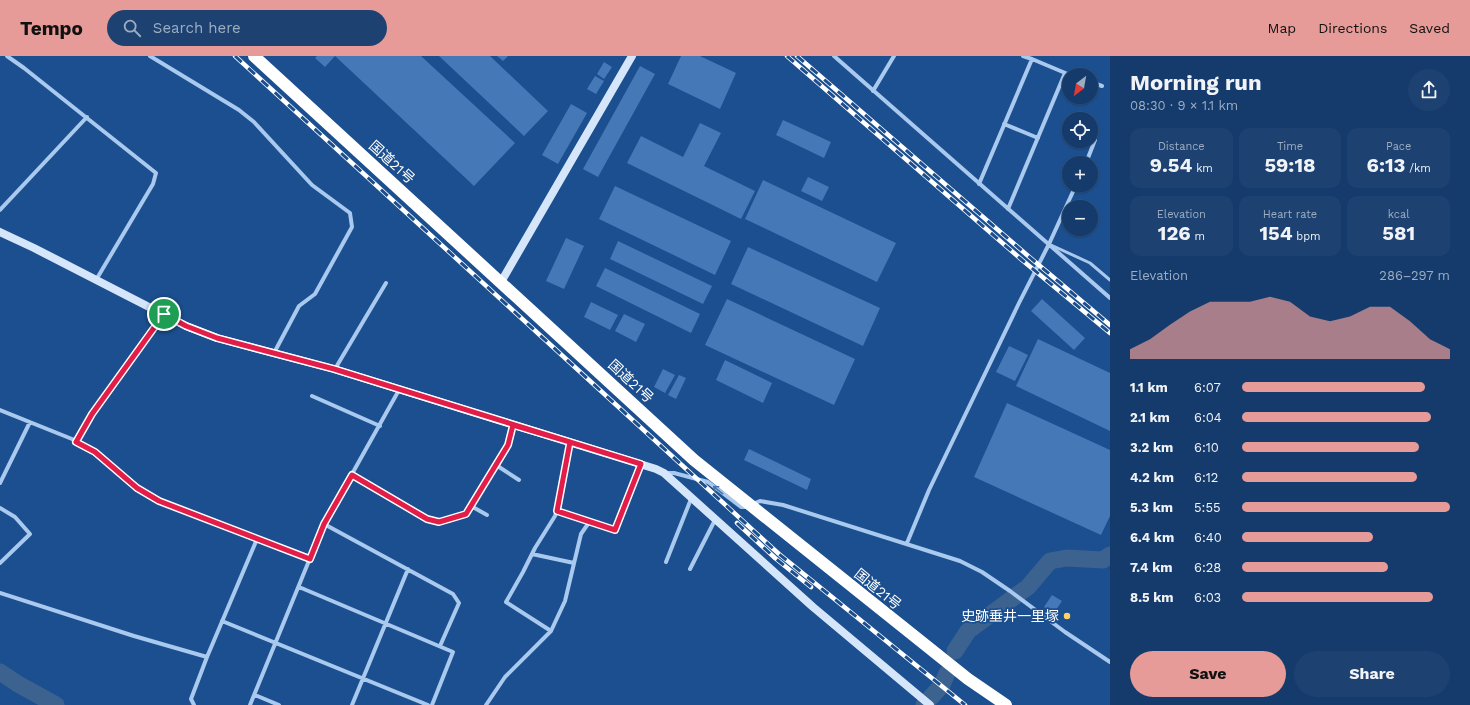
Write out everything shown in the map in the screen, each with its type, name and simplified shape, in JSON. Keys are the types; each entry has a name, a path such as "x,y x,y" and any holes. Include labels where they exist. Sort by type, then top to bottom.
{"highway":[{"name":"国道21号","path":"254,56 694,460 962,674 1006,705"}],"street":[{"path":"7,56 87,117 156,173 153,184 96,280"},
{"path":"150,56 239,110 254,122 312,185 350,214 352,227 315,294 299,306 276,346 274,353"},
{"path":"501,282 632,56"},
{"path":"834,56 1110,298"},
{"path":"873,91 894,56"},
{"path":"1023,56 1062,72"},
{"path":"979,184 1032,59"},
{"path":"1008,209 1062,80"},
{"path":"1098,85 1102,86"},
{"path":"0,210 87,117"},
{"path":"1004,124 1038,138"},
{"path":"907,543 929,490 1073,192"},
{"path":"0,232 186,326 217,338 334,369 641,464 664,473 674,473 703,480 708,482 741,507 745,508 760,501 783,505 960,561 982,572 1065,632 1110,662"},
{"path":"334,369 386,283"},
{"path":"76,442 92,414 164,314"},
{"path":"250,705 324,524 399,390"},
{"path":"312,396 380,426"},
{"path":"0,410 76,442 95,452 137,488 159,501 310,559"},
{"path":"0,483 30,422"},
{"path":"352,475 427,519 439,522 466,514 508,445 513,425"},
{"path":"551,631 506,602 557,511 570,442"},
{"path":"557,511 615,530 641,464"},
{"path":"496,465 519,480"},
{"path":"664,473 690,499 813,607 930,705"},
{"path":"666,562 690,499"},
{"path":"471,506 487,515"},
{"path":"0,508 15,517 30,534 0,563"},
{"path":"690,569 715,520"},
{"path":"486,705 505,677 551,631 565,601 581,534 590,522"},
{"path":"324,524 454,594 460,603 440,646"},
{"path":"194,705 191,699 207,657 257,539"},
{"path":"532,554 574,563"},
{"path":"352,705 408,569"},
{"path":"299,587 453,652 432,705"},
{"path":"0,593 141,638 207,657"},
{"path":"222,621 428,705"},
{"path":"254,695 279,705"}],"lane":[{"path":"1049,244 1090,263 1110,280"}],"building":[{"path":"317,56 335,56 325,67 315,58"},
{"path":"335,56 421,56 515,143 474,186"},
{"path":"439,56 490,56 548,111 524,136"},
{"path":"497,56 508,56 503,61"},
{"path":"681,56 700,56 736,73 720,109 668,84"},
{"path":"604,62 612,67 604,79 597,74"},
{"path":"640,66 655,74 598,177 583,169"},
{"path":"595,76 604,81 596,94 587,89"},
{"path":"571,104 587,113 558,164 542,155"},
{"path":"783,120 831,142 824,158 776,135"},
{"path":"700,123 721,133 704,166 755,191 741,219 627,163 641,136 683,157"},
{"path":"808,177 829,187 822,201 801,191"},
{"path":"763,180 896,243 877,282 745,219"},
{"path":"615,186 731,241 715,275 599,219"},
{"path":"566,238 584,246 564,289 546,281"},
{"path":"618,241 712,286 703,304 610,259"},
{"path":"748,247 880,308 863,346 731,284"},
{"path":"605,268 700,314 691,333 596,286"},
{"path":"727,299 855,359 834,405 705,345"},
{"path":"1042,299 1085,338 1074,350 1031,311"},
{"path":"591,302 618,315 610,330 584,317"},
{"path":"624,314 645,324 636,342 615,331"},
{"path":"1038,339 1110,373 1110,431 1016,386"},
{"path":"1009,346 1028,355 1015,381 996,372"},
{"path":"725,360 772,383 763,403 716,380"},
{"path":"663,369 675,375 665,393 654,387"},
{"path":"679,375 686,378 676,399 668,395"},
{"path":"1007,403 1110,450 1110,516 1101,535 974,477"},
{"path":"749,449 811,479 807,490 744,460"},
{"path":"1052,595 1062,601 1054,613 1044,607"}],"waterway":[{"path":"955,651 968,631 1028,587 1050,561 1067,558 1103,560 1110,555"},
{"path":"0,672 18,684 56,705"},
{"path":"924,705 942,685 947,673"}],"railway":[{"path":"235,56 779,554 965,705"},
{"path":"787,56 1022,260 1110,333"},
{"path":"797,56 1110,325"},
{"path":"737,523 775,558 811,587"}],"place":[{"name":"史跡垂井一里塚","path":"1067,616"}],"route":[{"path":"164,314 92,414 76,442 95,452 137,488 159,501 310,559 324,524 352,475 427,519 439,522 466,514 508,445 513,425 570,442 557,511 615,530 641,464 570,442 415,395 334,369 217,338 186,326 164,314"}]}
